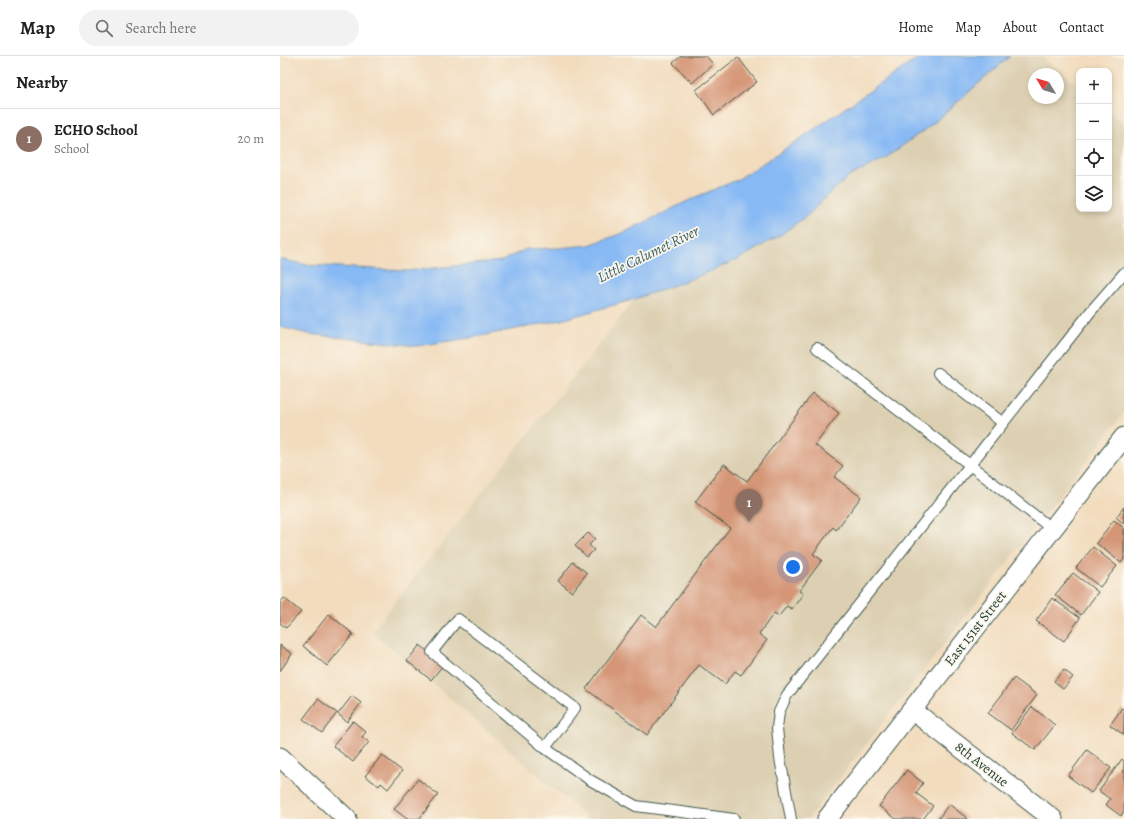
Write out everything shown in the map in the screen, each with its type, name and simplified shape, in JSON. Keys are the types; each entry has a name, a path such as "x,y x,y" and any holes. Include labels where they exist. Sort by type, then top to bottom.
{"street":[{"name":"East 151st Street","path":"830,818 1124,437"},
{"name":"8th Avenue","path":"912,710 1053,819"},
{"path":"280,757 347,819"}],"lane":[{"path":"791,819 780,758 777,728 779,712 787,695 1091,311 1124,273"},
{"path":"817,348 1052,529"},
{"path":"938,373 1003,423"},
{"path":"545,748 575,708 458,619 432,652 545,748 590,780 636,806 734,819"}],"shaded area":[{"path":"1010,56 1041,56 1056,68 1028,68 1028,104 1064,104 1064,75 1076,85 1076,212 1112,212 1112,113 1124,123 1124,413 808,819 589,819 372,631 635,299 691,279 737,260 779,236 809,214 832,191 850,176 884,159 931,125"}],"water":[{"name":"Little Calumet River","path":"921,56 1010,56 931,125 884,159 850,176 832,191 809,214 779,236 737,260 691,279 635,299 561,320 476,337 417,346 309,334 280,327 280,259 307,265 406,271 502,261 526,249 589,245 623,233 696,197 737,180"}],"building":[{"path":"681,56 706,56 713,64 692,83 673,63"},
{"path":"738,57 757,82 714,115 696,90"},
{"path":"813,393 839,413 815,445 843,466 834,477 861,497 836,530 833,527 813,554 822,560 799,591 803,594 792,609 787,606 779,616 774,613 759,634 767,640 741,675 735,671 725,684 699,665 647,735 586,689 641,615 656,627 730,528 695,502 724,464 747,481"},
{"path":"1124,507 1124,524 1116,517"},
{"path":"1114,520 1124,528 1124,559 1121,563 1096,543"},
{"path":"588,533 595,539 589,545 594,550 587,557 575,546"},
{"path":"1093,547 1117,566 1100,587 1076,568"},
{"path":"573,562 587,573 572,592 558,581"},
{"path":"1073,573 1098,592 1081,615 1055,595"},
{"path":"284,598 301,612 286,628 280,623 280,603"},
{"path":"1052,598 1080,618 1064,641 1036,621"},
{"path":"329,614 353,634 327,666 303,646"},
{"path":"280,645 292,654 280,671"},
{"path":"420,645 443,665 431,680 407,661"},
{"path":"1064,670 1073,677 1063,689 1054,681"},
{"path":"1014,678 1037,695 1011,730 988,713"},
{"path":"352,696 361,703 347,722 338,714"},
{"path":"318,699 337,713 322,733 303,719"},
{"path":"1032,707 1055,725 1035,750 1012,733"},
{"path":"1122,708 1124,710 1124,735 1110,725"},
{"path":"353,721 366,732 362,737 369,742 353,762 333,746"},
{"path":"1087,750 1111,768 1091,793 1068,776"},
{"path":"382,755 402,771 388,789 381,783 379,786 365,776"},
{"path":"1122,759 1124,761 1124,811 1121,816 1106,805 1110,799 1099,791"},
{"path":"907,770 923,783 916,793 933,806 923,819 896,819 879,806"},
{"path":"418,779 438,795 419,819 407,819 394,809"},
{"path":"949,804 968,819 938,819"}],"place":[{"name":"ECHO School","path":"749,522"}]}
